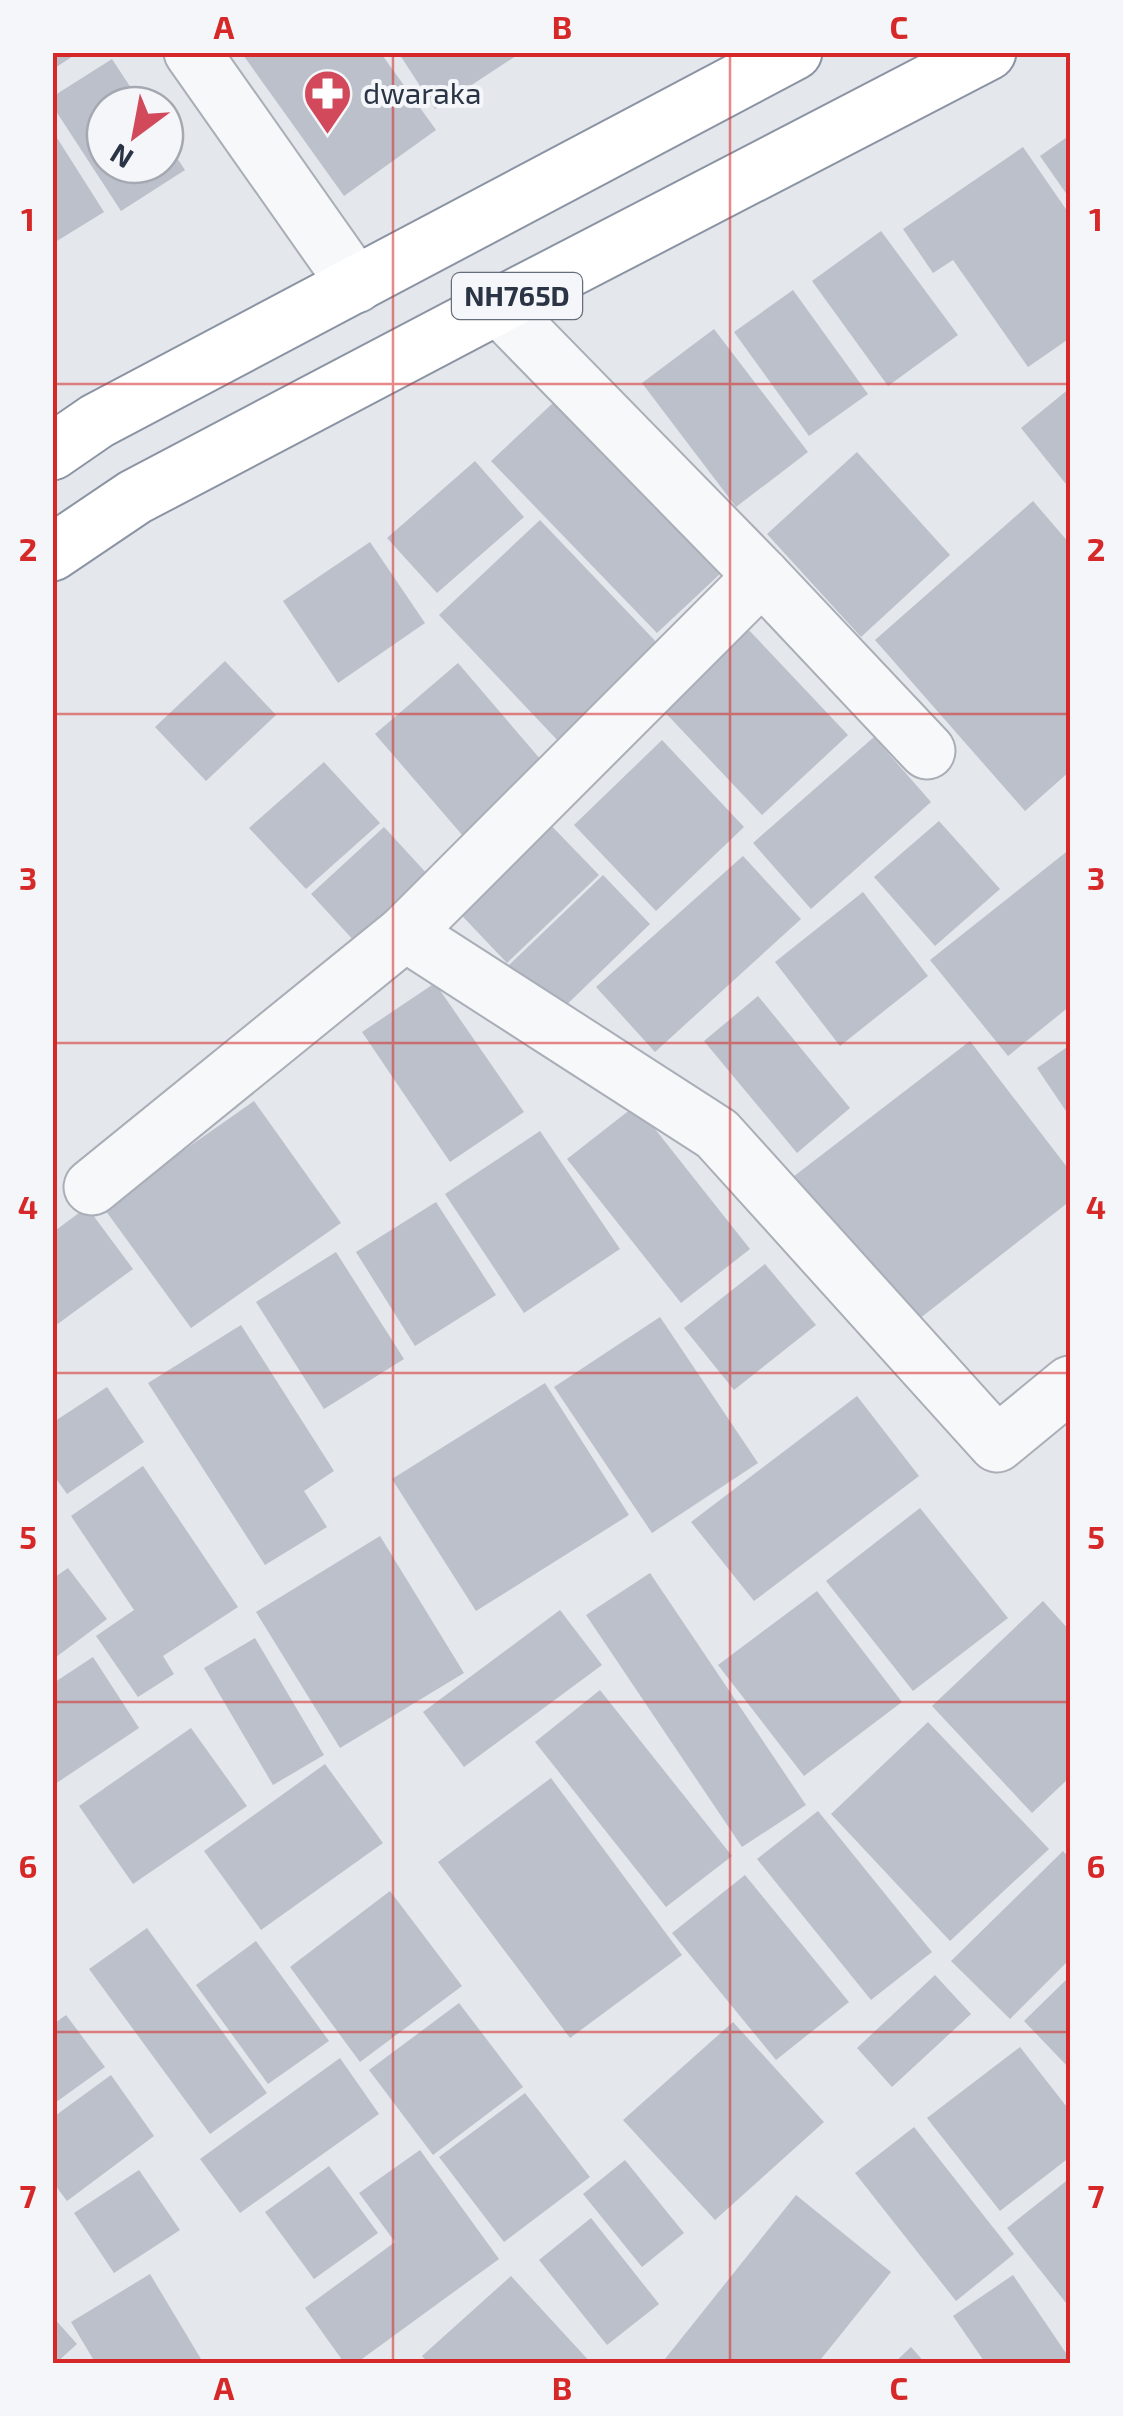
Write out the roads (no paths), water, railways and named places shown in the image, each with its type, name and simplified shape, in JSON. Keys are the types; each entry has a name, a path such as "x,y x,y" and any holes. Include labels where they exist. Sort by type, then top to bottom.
{"highway":[{"name":"NH765D","path":"52,452 97,421 794,52"},
{"name":"NH765D","path":"52,553 135,497 988,52"}],"street":[{"path":"192,52 356,285"},
{"path":"498,306 927,751"},
{"path":"92,1188 405,932 762,576"},
{"path":"405,932 717,1134 997,1444 1070,1384"}],"place":[{"name":"dwaraka","path":"328,136"}]}
